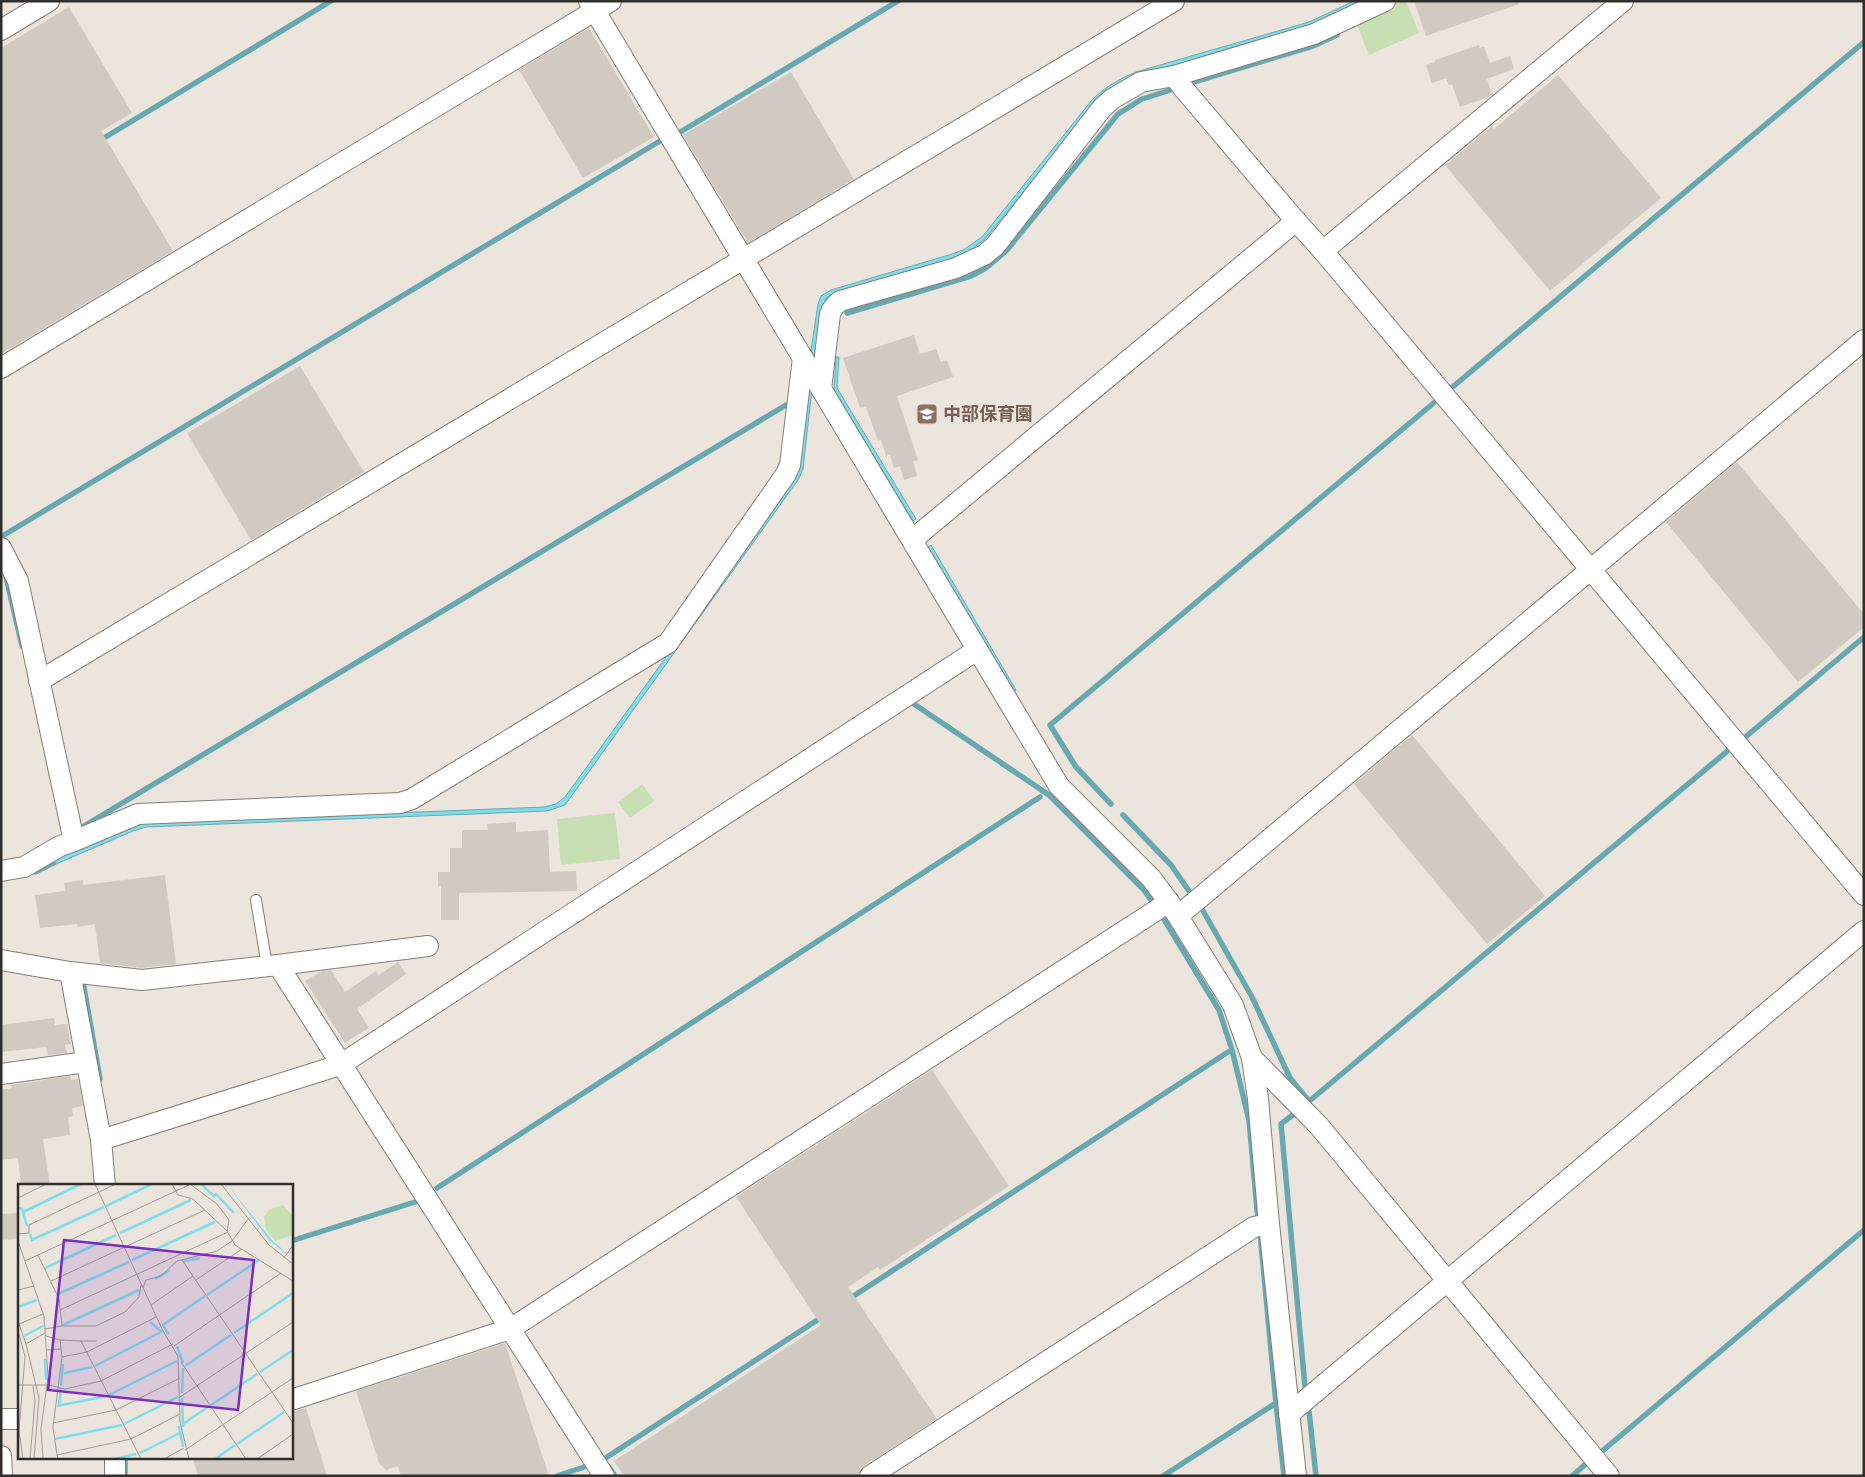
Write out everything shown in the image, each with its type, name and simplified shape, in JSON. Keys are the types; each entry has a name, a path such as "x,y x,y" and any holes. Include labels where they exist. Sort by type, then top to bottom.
{"street":[{"path":"1,30 49,1"},
{"path":"39,681 1174,1"},
{"path":"1,871 24,868 60,846 138,814 400,803 412,799 668,643 786,474 790,465 811,373 831,309 836,304 840,301 956,268 984,255 995,246 1102,108 1112,99 1141,82 1174,76 1314,34 1385,1"},
{"path":"1323,251 1623,1"},
{"path":"1,368 598,5 742,260 1059,786 1151,878 1174,909 1233,1005 1252,1058 1258,1099 1269,1224 1296,1476"},
{"path":"1174,76 1864,895"},
{"path":"912,540 1296,221"},
{"path":"292,1400 510,1329 1174,909 1590,569 1864,340"},
{"path":"1,548 18,581 74,841"},
{"path":"106,1138 340,1065 977,650"},
{"path":"1289,1414 1864,931"},
{"path":"1,960 70,972 142,980 428,946"},
{"path":"272,965 340,1065 604,1476"},
{"path":"70,972 86,1062 106,1138 105,1184"},
{"path":"1252,1058 1319,1126 1609,1476"},
{"path":"1,1074 86,1062"},
{"path":"870,1476 1254,1227 1269,1224"},
{"path":"1,1419 18,1419"},
{"path":"1,1456 2,1476"},
{"path":"115,1460 116,1476"}],"lane":[{"path":"256,900 272,965"}],"green space":[{"path":"1400,1 1406,1 1419,33 1369,55 1356,22"},
{"path":"642,784 654,801 630,818 618,802"},
{"path":"615,813 620,859 561,865 557,819"}],"water":[{"path":"1354,1 1364,1 1310,26 1139,76 1097,102 985,239 964,255 827,297 821,308 803,469 798,480 565,805 547,811 146,827 49,867 47,863 131,827 146,823 544,807 556,804 565,797 781,498 821,296 831,290 963,250 982,237 1092,100 1118,81 1136,72 1309,22"},
{"path":"836,357 839,357 837,388 916,519 913,521 834,390"},
{"path":"931,545 1016,690 1014,692 928,547"}],"building":[{"path":"1414,1 1519,1 1519,4 1426,36"},
{"path":"69,7 132,113 101,131 173,251 1,354 1,48"},
{"path":"589,28 654,137 583,178 519,70"},
{"path":"1479,45 1480,48 1484,47 1490,63 1510,56 1514,69 1487,79 1492,95 1460,107 1452,84 1449,85 1446,78 1432,83 1426,65 1435,62 1435,60"},
{"path":"791,72 854,179 748,243 683,135"},
{"path":"1558,75 1661,198 1550,291 1445,165 1492,126 1494,129"},
{"path":"914,335 920,354 936,349 941,362 947,360 953,377 897,396 918,460 913,461 917,476 904,480 900,466 894,468 890,455 886,456 881,440 878,441 866,407 860,408 843,358"},
{"path":"300,366 364,472 251,540 187,433"},
{"path":"1737,462 1864,614 1864,627 1798,682 1666,522"},
{"path":"1412,735 1545,896 1487,944 1354,784"},
{"path":"516,822 516,832 548,830 550,872 576,871 577,891 459,893 459,920 441,920 441,886 438,886 438,872 450,872 450,848 462,848 462,830 488,830 487,824"},
{"path":"165,875 176,964 141,968 100,963 95,924 78,927 77,924 40,928 35,895 65,891 64,883 83,880 83,885"},
{"path":"398,962 406,974 357,1009 369,1028 345,1043 305,981 322,971 331,970 345,992 376,971 379,975"},
{"path":"54,1018 55,1025 67,1024 71,1044 65,1045 67,1053 48,1055 46,1047 1,1052 1,1025"},
{"path":"932,1070 1009,1186 880,1270 878,1267 848,1287 937,1419 864,1466 857,1476 624,1476 614,1461 821,1325 736,1197"},
{"path":"70,1076 71,1080 78,1079 83,1106 72,1108 73,1116 68,1117 70,1135 43,1139 50,1184 21,1184 18,1158 1,1160 1,1090 12,1088 11,1085"},
{"path":"18,1213 18,1239 1,1240 1,1214"},
{"path":"505,1343 549,1476 401,1476 398,1466 386,1470 379,1463 356,1391"},
{"path":"306,1408 327,1476 198,1476 194,1460 292,1460 292,1412"}],"waterway":[{"path":"99,141 331,1"},
{"path":"677,134 898,1"},
{"path":"1187,84 1313,46 1337,35"},
{"path":"1449,390 1864,42"},
{"path":"847,313 971,276 986,268 1006,251 1118,114 1142,99 1177,88"},
{"path":"4,535 660,141"},
{"path":"1111,804 1076,767 1050,725 1436,401"},
{"path":"84,826 786,405"},
{"path":"6,577 22,646"},
{"path":"1743,739 1864,637"},
{"path":"914,704 1049,795 1144,890 1153,903"},
{"path":"1307,1103 1731,748"},
{"path":"437,1188 1040,797"},
{"path":"1123,815 1171,865 1191,894"},
{"path":"35,872 53,863"},
{"path":"1202,909 1252,997 1290,1078 1309,1101"},
{"path":"1162,916 1219,1010 1232,1050 1249,1120 1258,1220"},
{"path":"87,982 83,982 100,1079"},
{"path":"849,1299 1228,1052"},
{"path":"1294,1114 1281,1124 1305,1387"},
{"path":"292,1241 415,1202"},
{"path":"1600,1453 1864,1230"},
{"path":"1260,1233 1284,1476"},
{"path":"604,1459 822,1317"},
{"path":"1163,1476 1276,1403"},
{"path":"1309,1411 1316,1476"},
{"path":"125,1460 125,1476"},
{"path":"1572,1476 1588,1462"},
{"path":"557,1476 587,1466"},
{"path":"609,1467 615,1476"}],"place":[{"name":"中部保育園","path":"927,414"}]}
